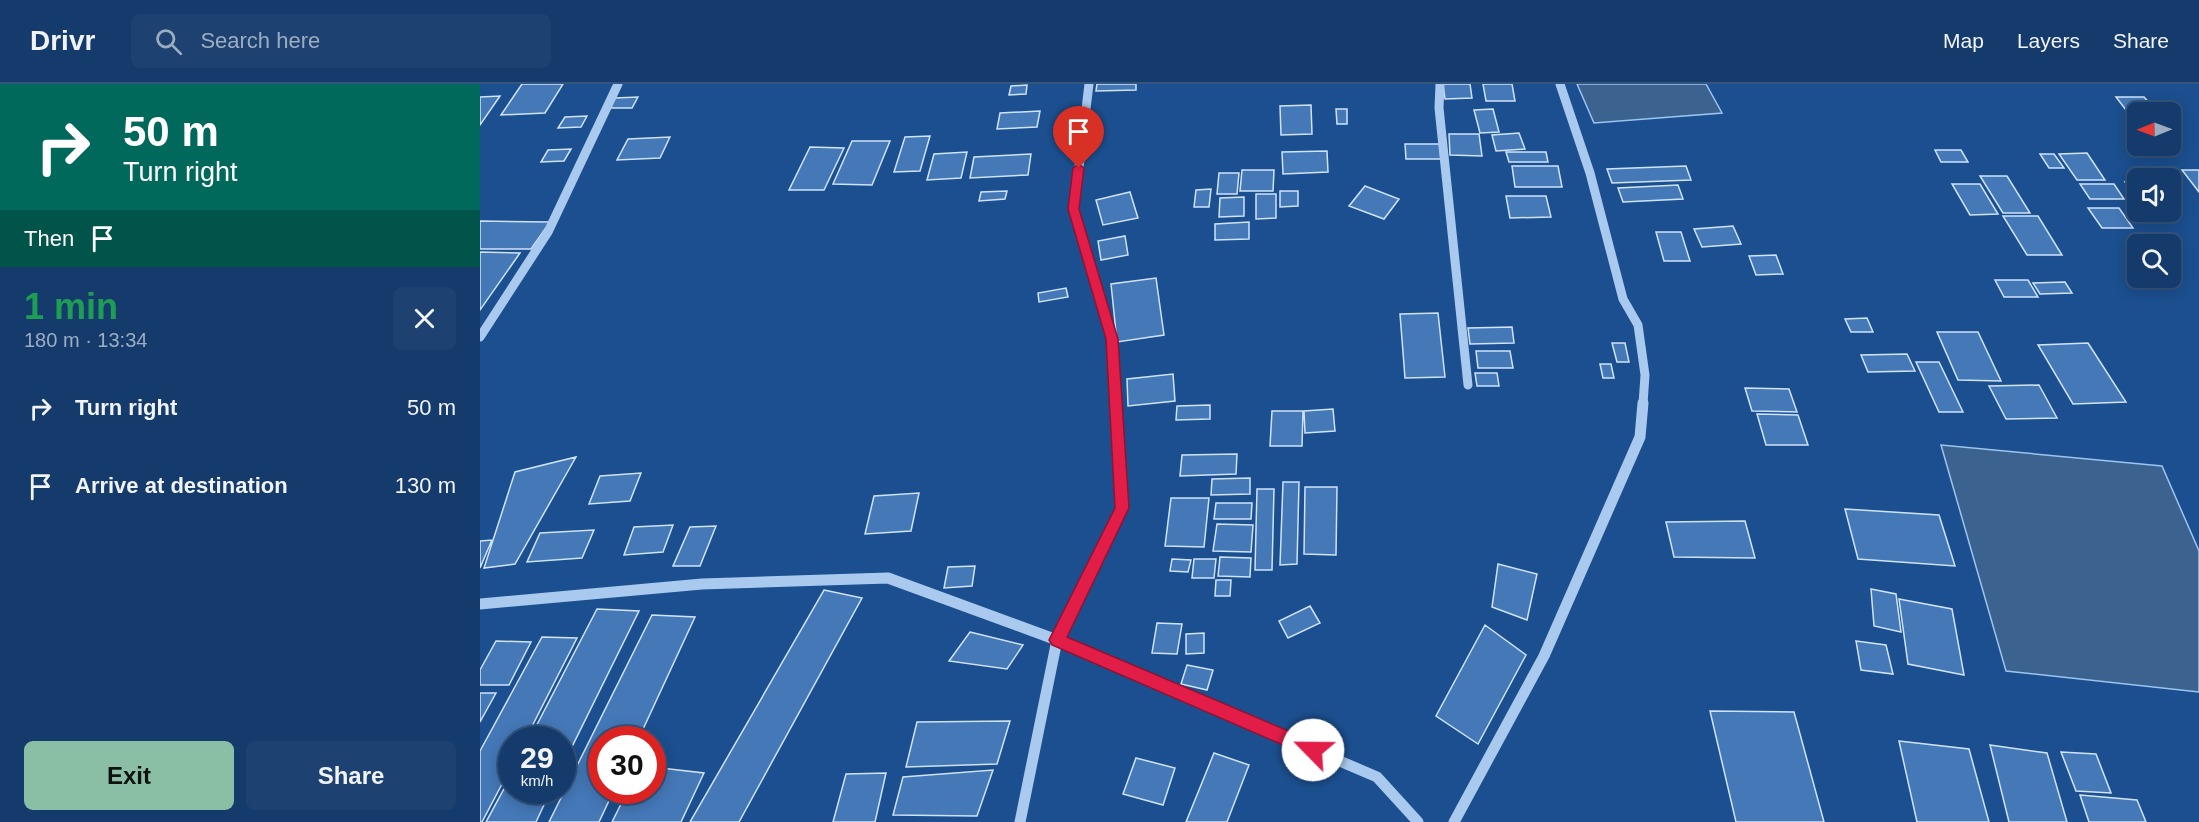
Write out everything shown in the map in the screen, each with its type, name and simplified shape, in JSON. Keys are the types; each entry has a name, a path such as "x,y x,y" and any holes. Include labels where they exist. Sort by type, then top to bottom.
{"street":[{"path":"480,337 548,231 618,84"},
{"path":"1020,822 1057,640 1122,508 1112,339 1074,209 1089,84"},
{"path":"1440,84 1439,108 1468,385"},
{"path":"1454,822 1544,656 1640,437 1645,375 1638,325 1623,299 1590,173 1560,84"},
{"path":"480,604 702,584 888,578 1057,640 1377,777 1418,822"}],"water":[{"path":"1577,84 1706,84 1722,113 1594,123"},
{"path":"1941,445 2162,466 2199,551 2199,692 2006,671"}],"building":[{"path":"522,84 563,84 545,113 501,115"},
{"path":"1097,84 1136,84 1136,90 1096,91"},
{"path":"1443,84 1470,84 1472,98 1445,99"},
{"path":"1483,84 1512,84 1515,101 1486,101"},
{"path":"1027,85 1026,94 1009,95 1011,86"},
{"path":"500,96 480,125 480,97"},
{"path":"638,97 632,108 609,108 615,98"},
{"path":"2116,97 2144,97 2149,102 2127,102 2126,110"},
{"path":"1311,105 1312,134 1281,135 1280,106"},
{"path":"1336,109 1347,109 1347,124 1337,124"},
{"path":"1493,109 1499,132 1480,133 1474,110"},
{"path":"1040,111 1037,127 997,129 1000,113"},
{"path":"587,116 581,127 558,128 565,117"},
{"path":"1519,133 1525,149 1496,151 1492,135"},
{"path":"1449,134 1479,134 1482,156 1450,155"},
{"path":"930,136 920,171 894,172 905,137"},
{"path":"670,137 660,158 617,160 628,139"},
{"path":"852,141 890,141 872,185 833,184"},
{"path":"1405,144 1441,144 1442,159 1406,159"},
{"path":"810,147 844,148 824,190 789,190"},
{"path":"571,149 564,161 541,162 548,150"},
{"path":"1935,150 1961,150 1968,162 1941,162"},
{"path":"1327,151 1328,172 1283,174 1282,152"},
{"path":"967,152 961,178 927,180 934,154"},
{"path":"1506,152 1546,152 1548,162 1509,162"},
{"path":"2087,153 2105,180 2077,180 2059,154"},
{"path":"1031,154 1028,175 970,178 974,157"},
{"path":"2040,154 2054,154 2064,168 2049,168"},
{"path":"1512,166 1558,166 1562,187 1515,187"},
{"path":"1686,166 1691,180 1612,183 1607,169"},
{"path":"1242,170 1274,170 1273,191 1240,191"},
{"path":"2182,170 2199,170 2199,192"},
{"path":"1219,173 1239,173 1237,194 1217,194"},
{"path":"1980,176 2007,176 2030,213 2003,213"},
{"path":"1952,184 1980,184 1998,214 1970,215"},
{"path":"2080,184 2114,184 2124,199 2090,199"},
{"path":"1678,185 1683,199 1623,202 1618,188"},
{"path":"1365,186 1399,199 1384,219 1349,206"},
{"path":"1211,189 1209,207 1194,207 1196,190"},
{"path":"1007,191 1005,199 979,201 981,192"},
{"path":"1280,191 1298,191 1298,206 1280,207"},
{"path":"1130,192 1138,218 1103,225 1096,200"},
{"path":"1256,194 1276,194 1276,218 1256,219"},
{"path":"1506,196 1546,196 1551,217 1510,218"},
{"path":"1244,197 1244,216 1219,217 1220,198"},
{"path":"2088,208 2119,208 2133,228 2102,228"},
{"path":"2003,216 2038,216 2062,255 2027,255"},
{"path":"480,221 550,222 531,249 480,249"},
{"path":"1249,222 1249,239 1215,240 1215,224"},
{"path":"1733,226 1741,244 1702,247 1694,229"},
{"path":"1656,232 1681,232 1690,261 1664,261"},
{"path":"1125,236 1128,255 1101,260 1098,241"},
{"path":"480,252 520,253 480,310"},
{"path":"1776,255 1783,274 1756,275 1749,256"},
{"path":"1156,278 1164,335 1117,342 1111,284"},
{"path":"1995,280 2028,280 2038,297 2004,297"},
{"path":"2065,282 2072,293 2040,294 2033,283"},
{"path":"1066,288 1068,297 1039,302 1038,293"},
{"path":"1438,313 1445,377 1405,378 1400,314"},
{"path":"1867,318 1873,332 1851,332 1845,319"},
{"path":"1512,327 1514,343 1470,344 1468,328"},
{"path":"1937,332 1978,332 2001,381 1958,380"},
{"path":"1612,343 1625,343 1629,362 1617,362"},
{"path":"2088,343 2126,402 2073,404 2038,345"},
{"path":"1476,351 1510,351 1513,368 1478,368"},
{"path":"1907,354 1915,371 1868,372 1861,355"},
{"path":"1916,362 1939,362 1963,412 1939,412"},
{"path":"1600,364 1611,364 1614,378 1603,378"},
{"path":"1475,373 1497,373 1499,386 1477,386"},
{"path":"1173,374 1175,401 1128,406 1127,379"},
{"path":"2039,385 2057,418 2006,419 1989,386"},
{"path":"1745,388 1789,389 1797,412 1752,411"},
{"path":"1210,405 1210,419 1176,420 1177,406"},
{"path":"1333,409 1335,431 1305,433 1304,411"},
{"path":"1272,411 1303,411 1302,446 1270,446"},
{"path":"1757,414 1798,415 1808,445 1766,445"},
{"path":"1237,454 1236,474 1180,476 1182,455"},
{"path":"576,457 515,564 484,568 515,472"},
{"path":"641,473 630,501 589,504 600,476"},
{"path":"1250,478 1250,494 1211,495 1212,479"},
{"path":"1283,482 1299,482 1297,564 1280,565"},
{"path":"1305,487 1337,487 1336,555 1304,554"},
{"path":"1257,489 1274,489 1272,570 1255,570"},
{"path":"919,493 911,531 865,534 874,496"},
{"path":"1171,498 1209,498 1204,547 1165,546"},
{"path":"1216,503 1252,503 1251,519 1214,519"},
{"path":"1845,509 1939,515 1955,566 1858,559"},
{"path":"1745,521 1755,558 1674,557 1666,522"},
{"path":"1217,524 1253,525 1251,552 1213,551"},
{"path":"673,525 663,552 624,555 634,527"},
{"path":"716,526 700,566 673,566 690,527"},
{"path":"594,530 582,558 527,562 540,533"},
{"path":"492,540 480,568 480,541"},
{"path":"1220,557 1251,558 1250,577 1218,576"},
{"path":"1172,559 1191,560 1188,572 1170,571"},
{"path":"1194,559 1216,559 1214,578 1192,578"},
{"path":"1498,564 1537,574 1527,620 1492,607"},
{"path":"975,566 972,586 944,588 948,567"},
{"path":"1216,580 1231,580 1230,596 1215,596"},
{"path":"1871,589 1896,594 1901,632 1874,626"},
{"path":"824,590 862,598 739,822 690,822"},
{"path":"1899,599 1952,609 1964,675 1908,664"},
{"path":"1310,606 1320,623 1288,638 1279,621"},
{"path":"597,609 639,611 576,739 576,726 536,726"},
{"path":"652,615 695,617 644,726 597,726"},
{"path":"1157,623 1182,624 1177,654 1152,653"},
{"path":"1485,625 1526,655 1478,744 1436,716"},
{"path":"970,632 1023,645 1007,669 949,661"},
{"path":"1204,633 1204,653 1186,654 1186,634"},
{"path":"542,637 577,638 532,726 498,726 498,792 482,822 480,822 480,751"},
{"path":"496,641 531,642 509,685 480,685 480,670"},
{"path":"1856,641 1886,645 1893,674 1861,670"},
{"path":"1187,665 1213,670 1207,690 1181,684"},
{"path":"480,693 496,693 480,722"},
{"path":"1710,711 1794,712 1824,822 1736,822"},
{"path":"1010,721 997,764 906,767 917,722"},
{"path":"1899,741 1969,749 1989,822 1917,822"},
{"path":"588,744 588,804 607,804 599,822 549,822 558,804 576,804 576,768"},
{"path":"1990,745 2047,753 2067,822 2009,822"},
{"path":"2061,752 2096,754 2111,793 2076,791"},
{"path":"1214,753 1249,765 1227,822 1186,822"},
{"path":"1136,758 1175,768 1163,805 1123,794"},
{"path":"666,769 704,773 681,822 612,822 621,804 666,804"},
{"path":"993,770 977,816 893,815 903,777"},
{"path":"886,773 875,822 833,822 846,774"},
{"path":"2080,795 2137,800 2146,822 2089,822"},
{"path":"498,800 498,804 544,804 536,822 486,822"}],"route":[{"path":"1079,168 1074,209 1112,339 1122,508 1057,640 1313,750"}]}
